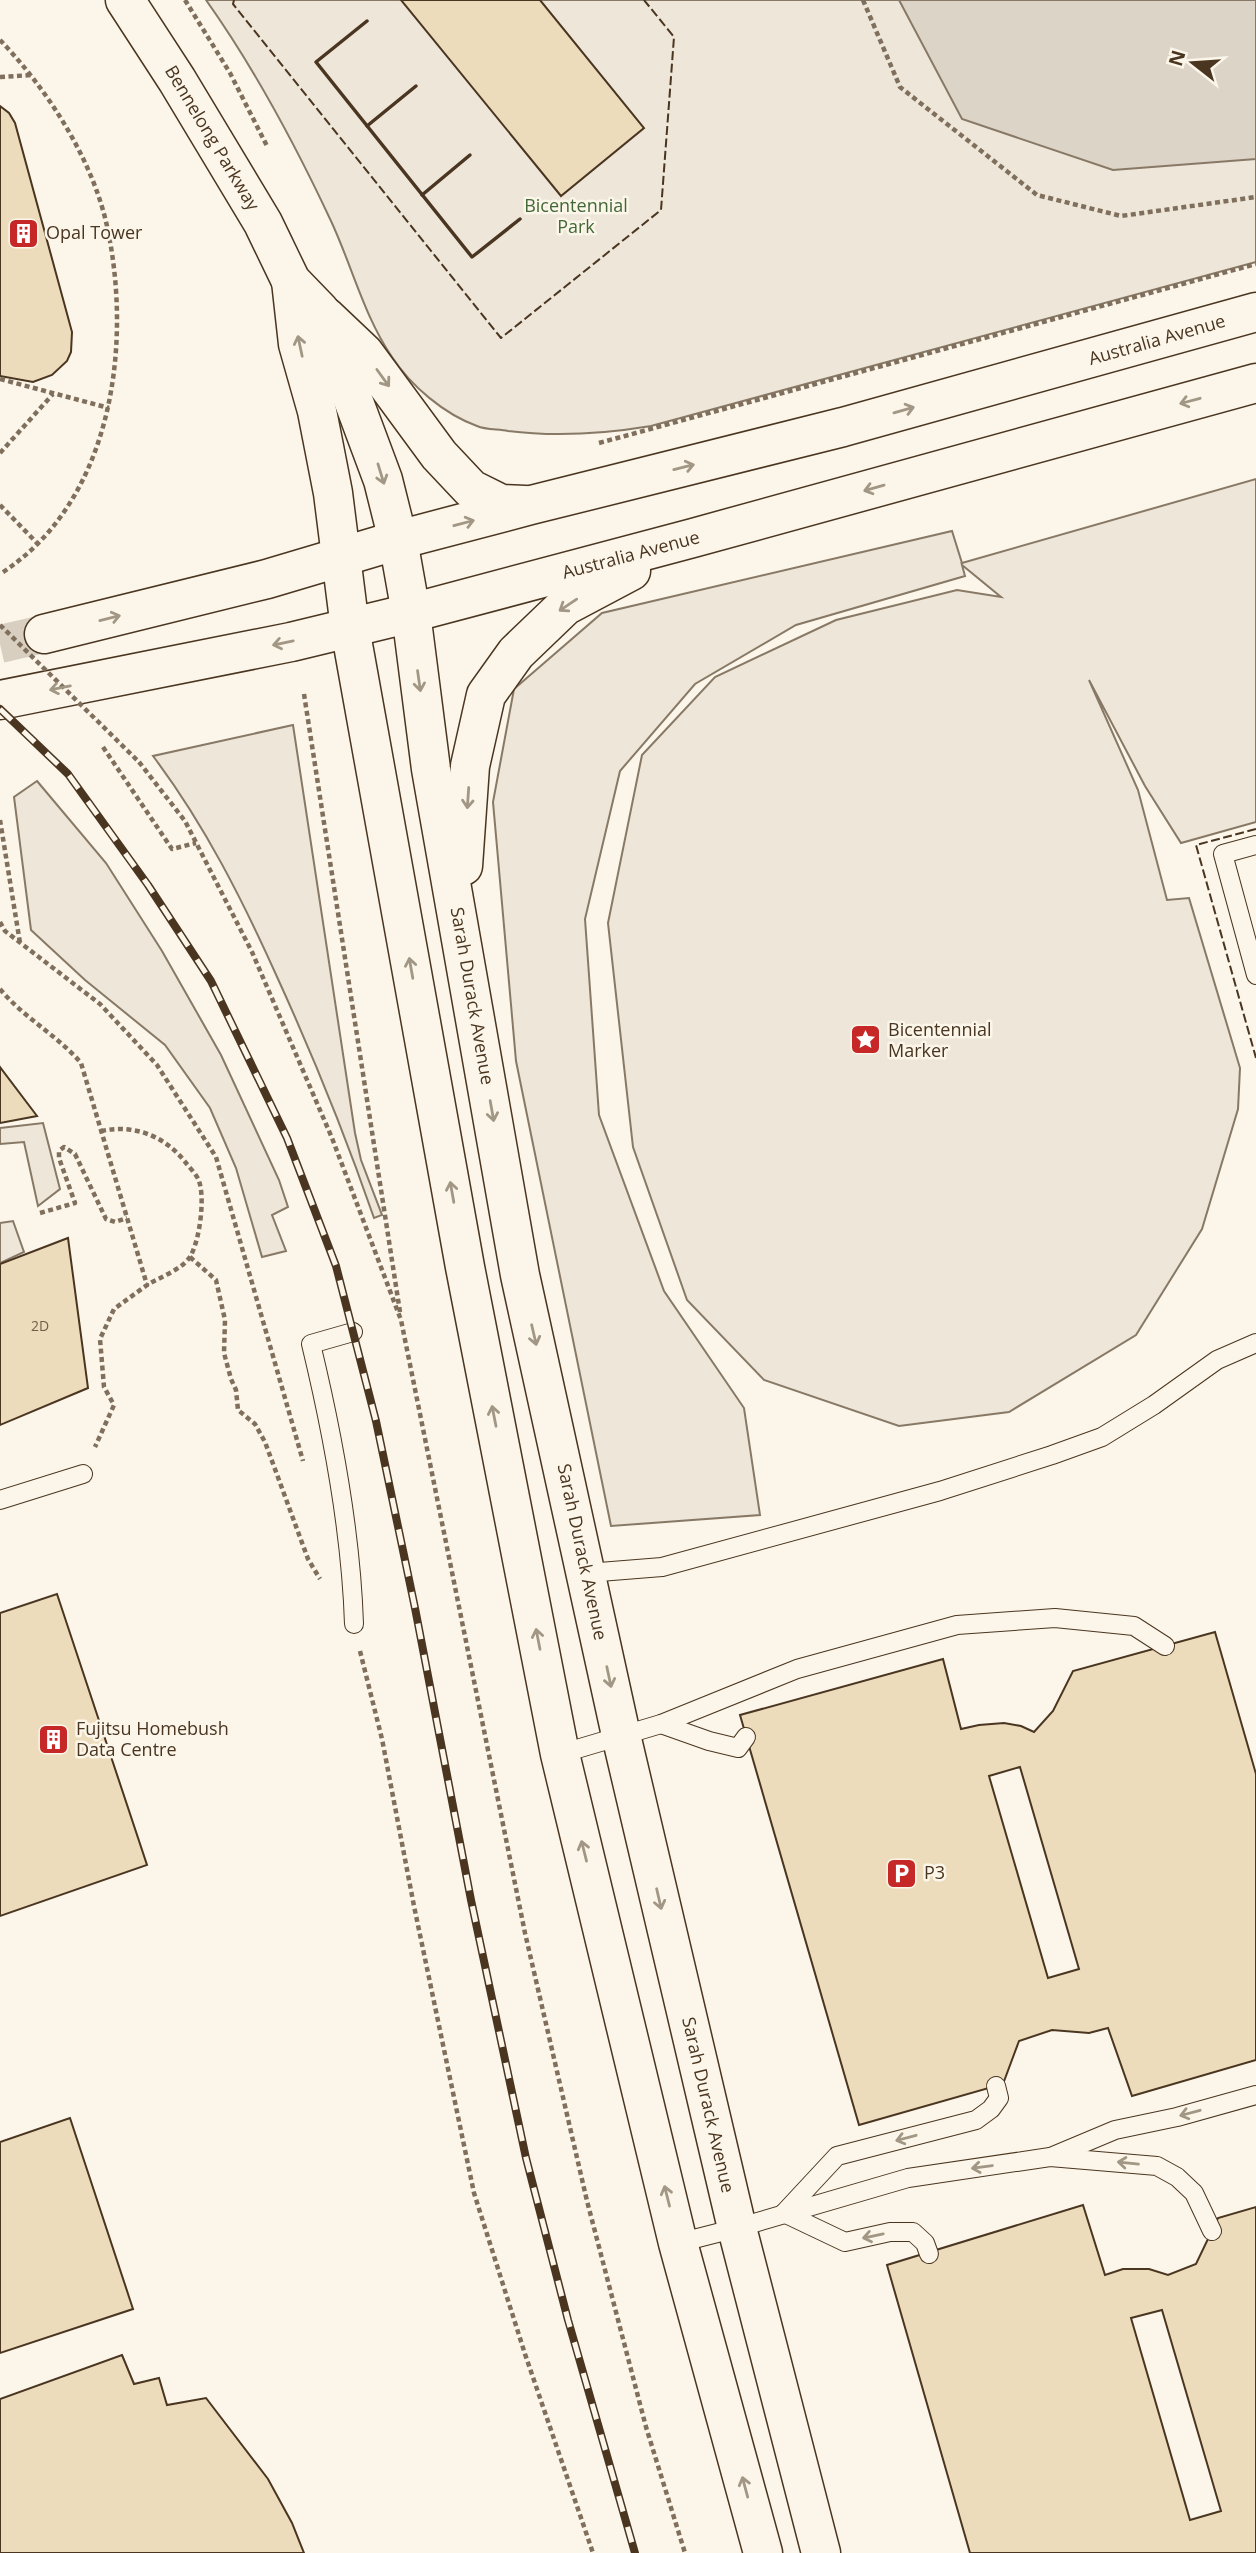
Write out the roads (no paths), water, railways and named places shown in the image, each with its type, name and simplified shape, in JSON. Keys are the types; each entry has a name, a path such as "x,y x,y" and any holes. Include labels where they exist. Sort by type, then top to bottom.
{"street":[{"name":"Bennelong Parkway","path":"125,0 243,189 291,281 320,311 380,470 398,540"},
{"name":"Bennelong Parkway","path":"291,281 298,344 317,411 333,493 341,557"},
{"path":"320,311 364,353 439,454 471,489 502,504 531,505"},
{"name":"Australia Avenue","path":"44,634 267,579 398,540 531,505 843,427 1256,312"},
{"name":"Australia Avenue","path":"0,700 291,642 411,613 1256,383"},
{"path":"459,923 470,766 486,695 516,653 565,606 693,538"},
{"name":"Sarah Durack Avenue","path":"398,540 411,613 431,769 520,1275 621,1735 737,2228 821,2553"},
{"path":"341,557 350,628 465,1267 560,1754 678,2243 763,2553"}],"lane":[{"path":"1256,845 1223,855 1256,975"},
{"path":"354,1332 311,1344 330,1429 352,1577 354,1624"},
{"path":"587,1573 662,1567 940,1491 1052,1455 1102,1437 1154,1405 1217,1360 1256,1343"},
{"path":"0,1500 83,1474"},
{"path":"560,1754 661,1724 797,1669 957,1625 1069,1619 1134,1626 1165,1646"},
{"path":"661,1724 737,1748 746,1737"},
{"path":"784,2213 837,2156 976,2120 991,2109 999,2098 996,2086"},
{"path":"1050,2157 1115,2130 1177,2117 1256,2095"},
{"path":"678,2243 908,2178 1050,2157 1157,2166 1177,2177 1194,2193 1212,2231"},
{"path":"784,2213 845,2242 890,2232 913,2232 925,2243 929,2254"}],"tunnel":[{"path":"0,644 44,634"}],"railway":[{"path":"0,709 68,774 148,885 211,981 287,1138 336,1266 376,1421 471,1900 526,2158 568,2320 635,2553"}],"place":[{"name":"Opal Tower","path":"23,233"},
{"name":"Bicentennial Marker","path":"865,1040"},
{"name":"Fujitsu Homebush Data Centre","path":"53,1739"},
{"name":"P3","path":"901,1873"}],"park label":[{"name":"Bicentennial Park","path":"576,216"}]}
